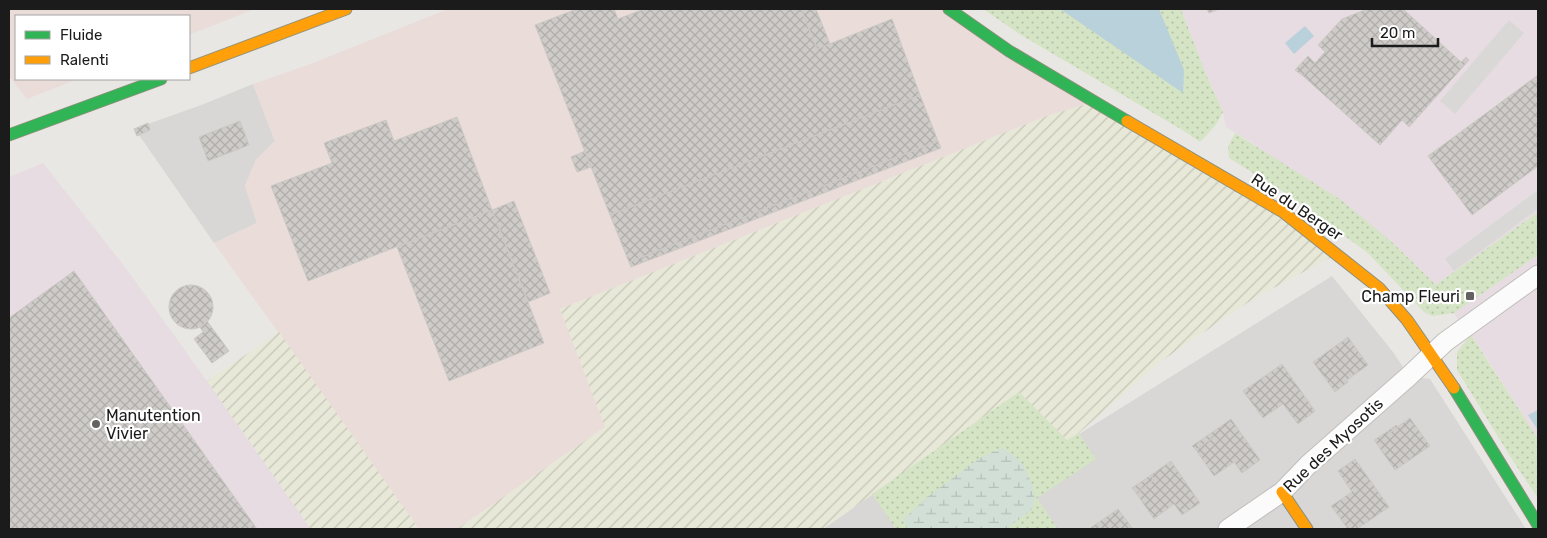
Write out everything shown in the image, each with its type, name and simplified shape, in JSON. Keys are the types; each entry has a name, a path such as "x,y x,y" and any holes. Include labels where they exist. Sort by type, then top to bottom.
{"street":[{"path":"190,68 346,9"},
{"name":"Rue du Berger","path":"949,9 1018,56 1282,212 1379,288 1400,311 1447,376 1538,525"},
{"path":"9,136 158,80"},
{"name":"Rue des Myosotis","path":"1228,529 1282,492 1308,465 1432,355 1444,342 1538,274"},
{"path":"1282,492 1307,529"}],"shaded area":[{"path":"9,9 255,9 190,35 190,15 15,15 15,80 75,80 27,99 9,76"},
{"path":"448,9 949,9 1094,102 1047,116 560,309 605,427 457,529 419,529 214,243 257,223 245,186 256,160 275,141 253,84 313,63"},
{"path":"1181,9 1538,9 1538,212 1436,285 1393,243 1255,145 1226,127 1223,112 1207,77"},
{"path":"1509,20 1524,33 1455,114 1440,101"},
{"path":"253,84 275,141 256,160 245,186 257,223 214,243 139,135 137,136 134,129"},
{"name":"Manutention Vivier","path":"43,163 125,267 311,529 9,529 9,177"},
{"path":"1538,190 1538,209 1454,271 1445,259"},
{"path":"1538,255 1538,439 1486,357 1471,335 1463,328 1454,313"},
{"path":"1332,276 1393,352 1409,376 1430,379 1526,529 823,529 1019,392 1068,441"}],"green space":[{"path":"983,9 1181,9 1207,77 1223,112 1215,126 1200,142 1021,35"},
{"path":"1094,102 1337,254 1253,299 1160,362 1079,433 1067,441 1019,392 823,529 457,529 605,427 560,309 1047,116"},
{"path":"1235,133 1341,200 1393,243 1436,285 1538,212 1538,255 1454,313 1432,316 1424,312 1368,253 1287,194 1229,158 1228,147"},
{"path":"279,332 419,529 311,529 207,381"},
{"path":"1471,335 1538,439 1538,498 1457,370 1457,352"},
{"path":"1019,392 1067,440 1079,433 1096,459 1037,498 1058,529 896,529 872,494"},
{"path":"1003,448 1019,460 1032,484 1034,505 1028,513 1007,529 907,529 904,519 926,498 978,459"}],"water":[{"path":"1060,9 1159,9 1184,70 1183,93"},
{"path":"1305,26 1314,36 1294,54 1285,43"},
{"path":"1538,410 1538,430 1528,415"}],"building":[{"path":"577,9 614,9 618,19 644,9 801,9 817,49 892,19 920,95 610,215 535,25"},
{"path":"801,9 816,9 830,44 817,49"},
{"path":"1207,9 1219,9 1209,13"},
{"path":"1367,9 1403,9 1461,62 1466,57 1469,60 1409,127 1402,120 1380,145 1303,76 1325,52 1318,45 1342,19"},
{"path":"1308,56 1315,63 1303,76 1295,70"},
{"path":"1538,75 1538,166 1472,215 1428,156"},
{"path":"920,95 938,141 629,262 610,215"},
{"path":"457,117 492,210 308,281 271,186 332,163 324,143 386,120 394,141"},
{"path":"240,121 249,145 208,161 199,137"},
{"path":"148,123 150,130 137,136 134,129"},
{"path":"938,141 941,148 631,267 629,262"},
{"path":"585,151 591,167 577,172 571,157"},
{"path":"514,201 550,293 528,302 492,210"},
{"path":"492,210 544,343 449,381 397,247"},
{"name":"Manutention Vivier","path":"74,271 257,529 9,529 9,318"},
{"path":"191,285 203,289 209,295 213,307 209,319 203,325 191,329 179,325 173,319 169,307 173,295 179,289"},
{"path":"207,321 229,351 212,363 194,339 203,332 200,327"},
{"path":"1348,337 1368,365 1347,380 1348,382 1335,392 1313,362"},
{"path":"1282,364 1315,411 1298,424 1283,404 1263,418 1243,391"},
{"path":"1410,418 1430,446 1395,470 1374,440 1388,431 1389,433"},
{"path":"1231,419 1260,460 1242,473 1234,462 1214,476 1196,450 1214,437 1211,433"},
{"path":"1396,425 1398,427 1389,433 1388,431"},
{"path":"1211,433 1214,437 1196,450 1192,446"},
{"path":"1355,459 1389,507 1357,529 1348,529 1331,506 1352,492 1338,471"},
{"path":"1171,461 1200,503 1182,515 1174,504 1154,519 1136,493 1154,480 1151,475"},
{"path":"1151,475 1154,480 1136,493 1132,488"},
{"path":"1118,509 1133,529 1089,529"}],"traffic: fast":[{"path":"949,9 1009,51 1127,121"},
{"path":"9,135 158,80"},
{"path":"1454,388 1538,525"}],"traffic: slow":[{"path":"190,68 346,9"},
{"path":"1127,121 1283,212 1379,288 1407,320 1454,388"},
{"path":"1282,492 1307,529"}],"place":[{"name":"Champ Fleuri","path":"1470,296"},
{"name":"Manutention Vivier","path":"96,424"}]}
